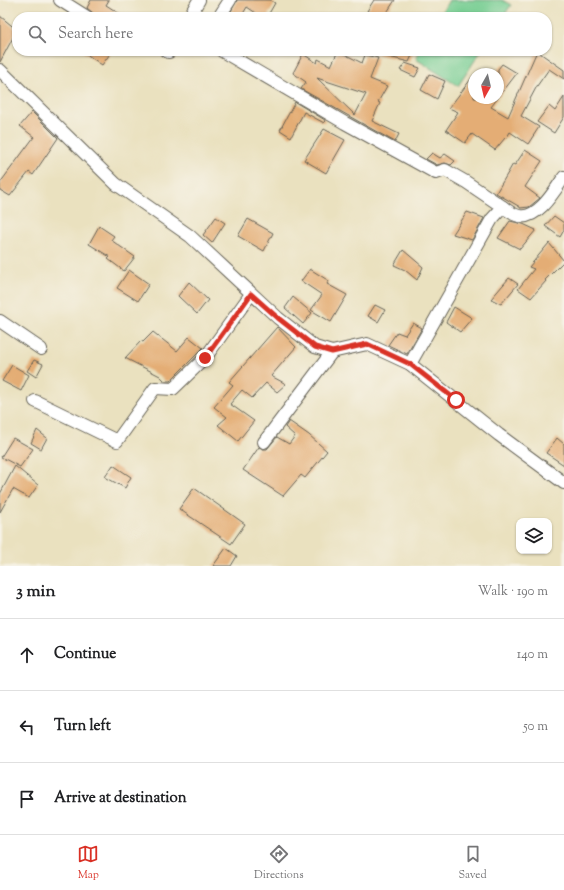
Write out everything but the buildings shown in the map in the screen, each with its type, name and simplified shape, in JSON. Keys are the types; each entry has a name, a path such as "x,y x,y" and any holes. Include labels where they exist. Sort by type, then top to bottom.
{"street":[{"path":"60,0 79,12"},
{"path":"192,12 199,0"},
{"path":"222,12 230,0"},
{"path":"231,56 345,123 430,170 436,173 445,170 466,182 503,208 519,216 531,215 547,201 564,177"},
{"path":"0,70 116,184 190,236 278,318 315,347 332,352 367,344 410,364 564,483"},
{"path":"410,364 492,219 503,208"},
{"path":"35,401 117,441 156,388 174,389 205,358 251,294"},
{"path":"0,320 41,349"},
{"path":"264,442 332,352"}],"green space":[{"path":"449,0 502,0 511,5 506,12 442,12"},
{"path":"418,56 478,56 470,68 468,68 468,71 458,86 416,59"}],"route":[{"path":"205,358 251,294 278,318 315,347 332,352 367,344 410,364 456,400"}]}
